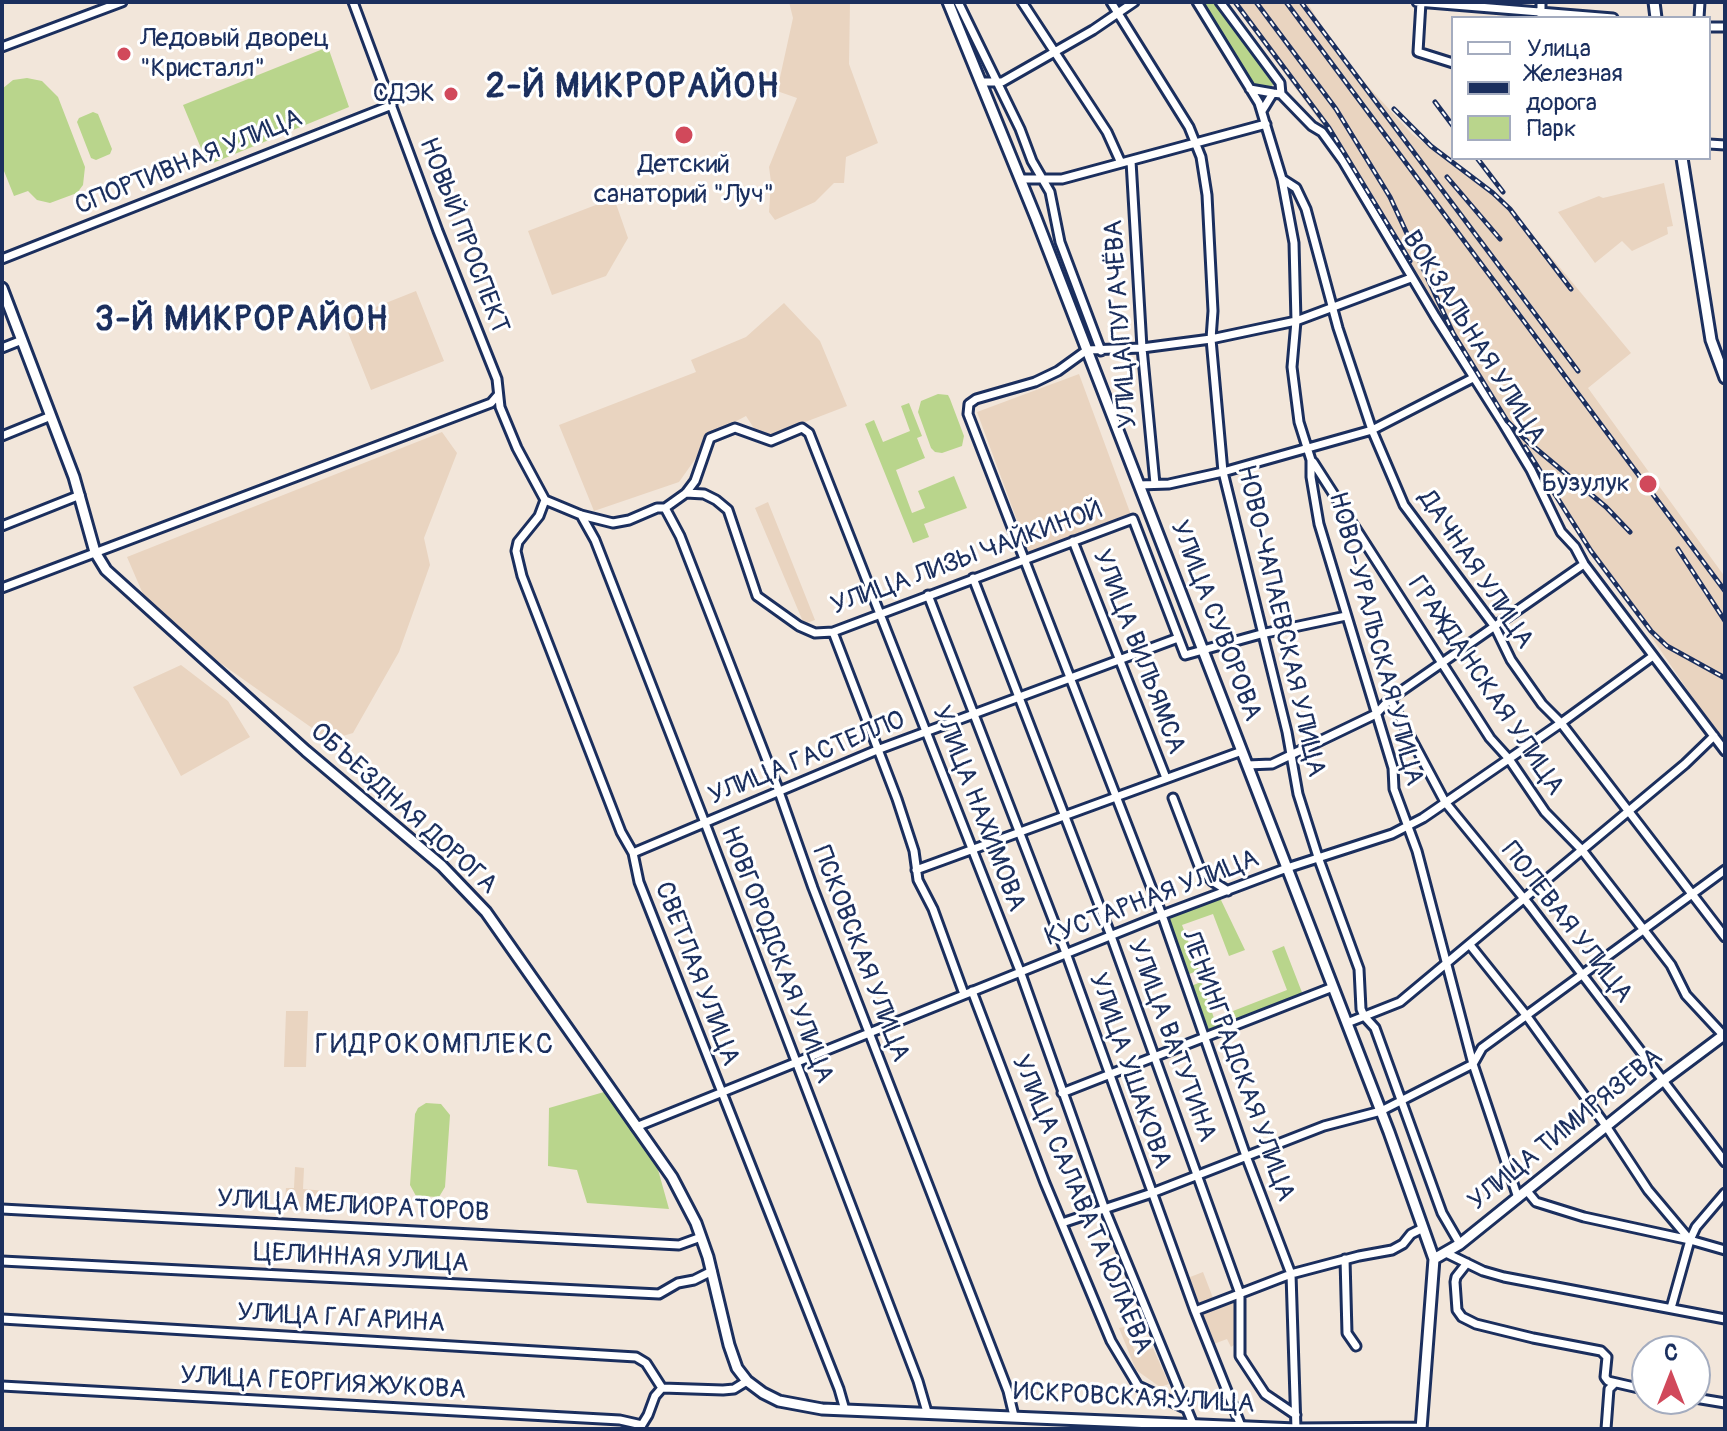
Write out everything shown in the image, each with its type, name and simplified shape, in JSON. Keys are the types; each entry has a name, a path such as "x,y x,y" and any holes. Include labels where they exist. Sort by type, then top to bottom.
{"main road":[{"name":"УЛИЦА СУВОРОВА","path":"948,2 1021,179 1381,1111 1434,1259"},
{"path":"1682,160 1711,340 1725,378"},
{"name":"ОБЪЕЗДНАЯ ДОРОГА","path":"2,288 80,495 95,552 106,570 306,751 467,889 486,912 672,1177 701,1237 729,1345 737,1368 747,1381"},
{"name":"УЛИЦА ТИМИРЯЗЕВА","path":"1434,1259 1460,1244 1661,1082 1725,1035"},
{"path":"1422,1429 1434,1259"},
{"path":"747,1381 779,1401 800,1407 845,1410"},
{"name":"ИСКРОВСКАЯ УЛИЦА","path":"845,1410 1296,1429 1422,1429"}],"street":[{"path":"2,47 122,2"},
{"name":"НОВЫЙ ПРОСПЕКТ","path":"353,2 497,379 498,395 517,448 545,500"},
{"path":"958,2 1041,179 1050,192 1060,242 1101,351"},
{"path":"1022,2 1107,132 1121,163"},
{"name":"НОВО-ЧАПАЕВСКАЯ УЛИЦА","path":"1111,2 1189,127 1201,157 1207,195 1213,311 1211,339 1223,472 1261,634 1318,857 1359,969 1361,1009 1375,1028 1442,1213 1460,1244"},
{"path":"981,82 1002,82 1093,30 1134,2"},
{"name":"НОВО-УРАЛЬСКАЯ УЛИЦА","path":"1197,2 1262,111 1282,179 1294,243 1296,321 1292,367 1299,422 1311,460 1319,524 1393,768 1394,789 1417,851 1473,1064 1518,1198"},
{"name":"ВОКЗАЛЬНАЯ УЛИЦА","path":"1220,2 1280,83 1277,94 1322,132 1336,151 1531,470 1561,532 1725,751"},
{"path":"1451,62 1418,52 1420,2 1494,6 1566,16"},
{"path":"1541,2 1542,15"},
{"path":"1250,89 1277,94"},
{"path":"1262,111 1277,94"},
{"name":"СПОРТИВНАЯ УЛИЦА","path":"2,259 392,105"},
{"path":"1021,179 1062,179 1266,124"},
{"name":"УЛИЦА ПУГАЧЁВА","path":"1131,161 1142,348 1155,484"},
{"name":"ДАЧНАЯ УЛИЦА","path":"1282,179 1296,188 1301,198 1372,430 1404,505 1495,627 1519,671 1542,704 1561,723 1725,937"},
{"path":"1087,350 1142,348 1211,339 1296,321 1411,278"},
{"path":"2,348 22,340"},
{"name":"ЛЕНИНГРАДСКАЯ УЛИЦА","path":"1087,350 1058,371 1035,382 976,399 969,404 968,414 1162,915 1246,1156 1291,1274 1296,1429"},
{"path":"1139,485 1223,472 1372,430 1473,378"},
{"path":"2,588 491,403 498,395"},
{"path":"2,436 51,416"},
{"name":"УЛИЦА НАХИМОВА","path":"686,493 695,481 710,438 735,428 771,441 802,428 809,433 1020,971 1105,1210 1193,1424"},
{"name":"ГРАЖДАНСКАЯ УЛИЦА","path":"1311,460 1490,738 1509,759 1545,812 1582,850 1671,965 1686,995 1725,1035"},
{"path":"545,500 581,515 613,523 665,508 686,493"},
{"name":"УЛИЦА ЛИЗЫ ЧАЙКИНОЙ","path":"686,493 704,494 728,510 757,596 799,626 815,633 833,632 1133,519 1178,638"},
{"path":"2,526 80,495"},
{"name":"СВЕТЛАЯ УЛИЦА","path":"545,500 539,516 518,542 516,551 522,576 621,832 633,853 639,882 845,1410"},
{"name":"ПСКОВСКАЯ УЛИЦА","path":"665,508 680,536 997,1363 1014,1416"},
{"name":"НОВГОРОДСКАЯ УЛИЦА","path":"581,515 595,540 705,823 913,1367 927,1412"},
{"name":"УЛИЦА ВИЛЬЯМСА","path":"1073,541 1166,778"},
{"path":"1247,765 1272,764 1376,714 1390,699 1584,564"},
{"name":"УЛИЦА ВАТУТИНА","path":"973,578 1111,936 1240,1294 1240,1356 1265,1394 1296,1415"},
{"name":"УЛИЦА УШАКОВА","path":"928,595 1066,953 1195,1311 1241,1426"},
{"path":"1178,638 1185,655 1261,634 1346,616"},
{"name":"УЛИЦА САЛАВАТА ЮЛАЕВА","path":"833,632 897,799 914,851 918,880 933,909 1111,1341 1138,1386 1185,1408"},
{"name":"УЛИЦА ГАСТЕЛЛО","path":"633,853 877,750 1178,638"},
{"name":"КУСТАРНАЯ УЛИЦА","path":"636,1127 1162,915 1318,857 1392,834 1509,759 1653,656"},
{"name":"ПОЛЕВАЯ УЛИЦА","path":"1390,699 1445,802 1524,899 1725,1162"},
{"path":"1347,1023 1400,1002 1685,764 1714,736"},
{"path":"916,870 1242,751"},
{"path":"1173,798 1199,866 1212,881 1228,891"},
{"path":"1062,1223 1199,1176 1324,1126 1381,1111 1473,1064 1482,1048 1725,870"},
{"path":"1470,945 1526,1015 1648,1190 1690,1240"},
{"path":"1062,1093 1333,987"},
{"path":"1527,1191 1536,1202 1584,1217 1725,1250"},
{"path":"1671,1308 1696,1227 1725,1193"},
{"name":"УЛИЦА МЕЛИОРАТОРОВ","path":"2,1209 679,1245 701,1237"},
{"path":"1195,1311 1291,1274 1392,1250 1423,1228"},
{"path":"1446,1253 1483,1271 1504,1277 1725,1319"},
{"path":"1345,1259 1347,1333 1356,1346"},
{"name":"ЦЕЛИННАЯ УЛИЦА","path":"2,1261 659,1294 678,1283 694,1280 712,1271"},
{"path":"1467,1263 1455,1282 1457,1310 1462,1317 1476,1324 1601,1351 1607,1357 1605,1377 1614,1384 1631,1387"},
{"name":"УЛИЦА ГАГАРИНА","path":"2,1319 636,1357 646,1363 662,1388"},
{"path":"640,1427 662,1388 723,1390 734,1389 747,1381"},
{"path":"1606,1429 1609,1389 1614,1384"},
{"name":"УЛИЦА ГЕОРГИЯ ЖУКОВА","path":"2,1386 620,1420 640,1427"}],"shaded area":[{"path":"789,2 850,2 849,64 878,143 846,157 844,183 834,183 815,202 775,220 769,212 769,167 797,98 777,91 793,18"},
{"path":"1232,2 1307,2 1340,56 1412,134 1512,210 1631,353 1588,388 1725,577 1725,745 1462,359 1412,266 1332,138"},
{"path":"1664,183 1673,226 1667,227 1668,234 1632,251 1622,241 1595,263 1558,212 1599,196 1603,198"},
{"path":"614,198 628,238 606,276 552,295 528,231"},
{"path":"416,291 444,361 371,390 343,320"},
{"path":"784,303 820,341 847,406 761,439 746,416 708,436 679,482 594,511 559,425 696,372 691,360 746,337"},
{"path":"1079,374 1131,515 1029,553 977,412"},
{"path":"442,432 457,453 424,538 430,565 399,652 353,733 329,740 216,660 143,594 127,557"},
{"path":"768,502 815,620 804,624 755,508"},
{"path":"181,665 228,701 250,737 181,776 133,687"},
{"path":"286,1011 308,1011 306,1067 284,1067"},
{"path":"295,1167 304,1168 303,1189 337,1192 335,1213 284,1209 286,1188 294,1188"},
{"path":"1203,1272 1213,1298 1236,1290 1238,1294 1237,1343 1231,1347 1227,1339 1211,1345 1185,1279"},
{"path":"1124,1327 1136,1354 1153,1348 1169,1384 1160,1387 1136,1370 1119,1328"}],"green space":[{"path":"1203,2 1218,2 1276,83 1267,89 1253,84"},
{"path":"328,47 349,107 208,165 183,105"},
{"path":"27,78 42,81 58,97 85,167 83,185 77,193 50,203 37,200 28,191 14,196 2,166 2,89 13,80"},
{"path":"93,112 98,114 112,149 110,154 96,160 91,158 77,122"},
{"path":"938,394 948,395 964,436 962,446 942,453 931,448 918,412 921,401"},
{"path":"909,403 922,436 917,438 925,458 896,470 912,513 925,508 918,491 954,476 967,508 924,524 929,537 913,543 865,424 874,420 883,442 910,431 901,406"},
{"path":"1220,898 1245,950 1229,956 1213,914 1182,925 1199,970 1187,975 1166,918"},
{"path":"1284,946 1303,995 1237,1020 1233,1011 1287,990 1272,951"},
{"path":"1201,982 1214,1018 1230,1012 1234,1022 1208,1032 1191,986"},
{"path":"604,1092 657,1166 669,1209 587,1203 577,1170 548,1166 549,1108"},
{"path":"426,1103 441,1104 450,1115 445,1187 439,1197 416,1196 410,1185 415,1114"}],"railway":[{"path":"1235,2 1329,128 1410,261"},
{"path":"1256,2 1336,109 1390,197 1453,333 1507,421 1606,507 1630,532"},
{"path":"1286,2 1725,591"},
{"path":"1301,2 1578,371"},
{"path":"1435,102 1451,123"},
{"path":"1394,109 1431,146 1510,209 1571,289"},
{"path":"1479,160 1503,192"},
{"path":"1447,177 1500,239"},
{"path":"1525,447 1591,551 1651,631 1667,646 1725,678"},
{"path":"1678,549 1725,621"}],"place":[{"name":"Ледовый дворец \"Кристалл\"","path":"124,54"},
{"name":"СДЭК","path":"451,94"},
{"name":"Детский санаторий \"Луч\"","path":"684,135"},
{"name":"Бузулук","path":"1648,484"}],"district":[{"name":"2-Й МИКРОРАЙОН","path":"633,88"},
{"name":"3-Й МИКРОРАЙОН","path":"242,321"},
{"name":"ГИДРОКОМПЛЕКС","path":"435,1046"}]}
